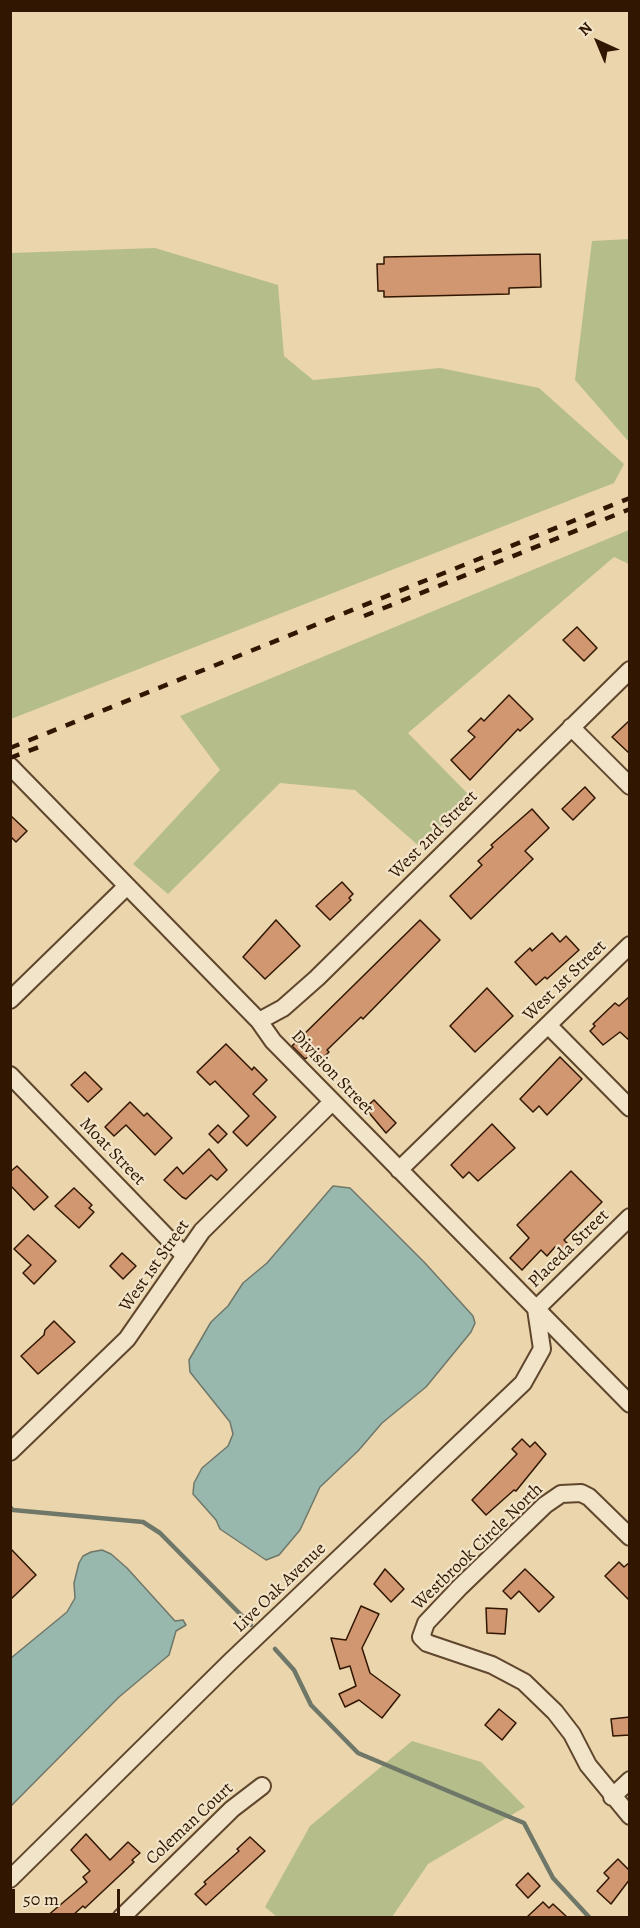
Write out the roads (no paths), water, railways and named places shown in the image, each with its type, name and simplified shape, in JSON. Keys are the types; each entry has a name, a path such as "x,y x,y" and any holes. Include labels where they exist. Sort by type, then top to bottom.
{"street":[{"name":"West 2nd Street","path":"259,1021 283,1008 317,978 630,670"},
{"path":"571,727 630,786"},
{"name":"Division Street","path":"10,766 259,1021 273,1041 332,1102 630,1404"},
{"path":"10,1000 127,886"},
{"name":"West 1st Street","path":"399,1170 630,945"},
{"path":"548,1025 630,1108"},
{"name":"Moat Street","path":"10,1075 185,1256"},
{"name":"West 1st Street","path":"10,1452 127,1339 218,1213 332,1102"},
{"name":"Placeda Street","path":"536,1309 630,1217"},
{"name":"Live Oak Avenue","path":"10,1879 230,1662 523,1383 542,1349 536,1309"},
{"name":"Westbrook Circle North","path":"612,1797 588,1765 572,1734 555,1712 524,1682 492,1665 427,1643 421,1637 426,1623 536,1513 561,1494 581,1493 589,1497 630,1537"},
{"path":"630,1780 612,1797 630,1816"},
{"name":"Coleman Court","path":"121,1917 232,1809 262,1786"}],"water":[{"path":"333,1186 350,1188 425,1263 473,1316 475,1323 471,1332 426,1387 382,1423 358,1451 320,1487 300,1530 279,1555 266,1560 220,1529 216,1520 193,1494 194,1483 202,1468 228,1446 233,1434 230,1422 190,1372 189,1360 211,1322 228,1306 243,1283 267,1263"},
{"path":"102,1550 111,1554 127,1568 175,1621 183,1620 186,1625 176,1631 169,1655 119,1697 11,1806 11,1658 67,1612 75,1598 74,1583 79,1563 83,1556"}],"waterway":[{"path":"10,1507 13,1510 143,1522 160,1533 251,1625"},
{"path":"275,1649 294,1670 311,1705 358,1753 524,1823 553,1878 589,1917"}],"railway":[{"path":"10,748 630,498"},
{"path":"364,616 630,509"},
{"path":"10,758 44,745"}]}
